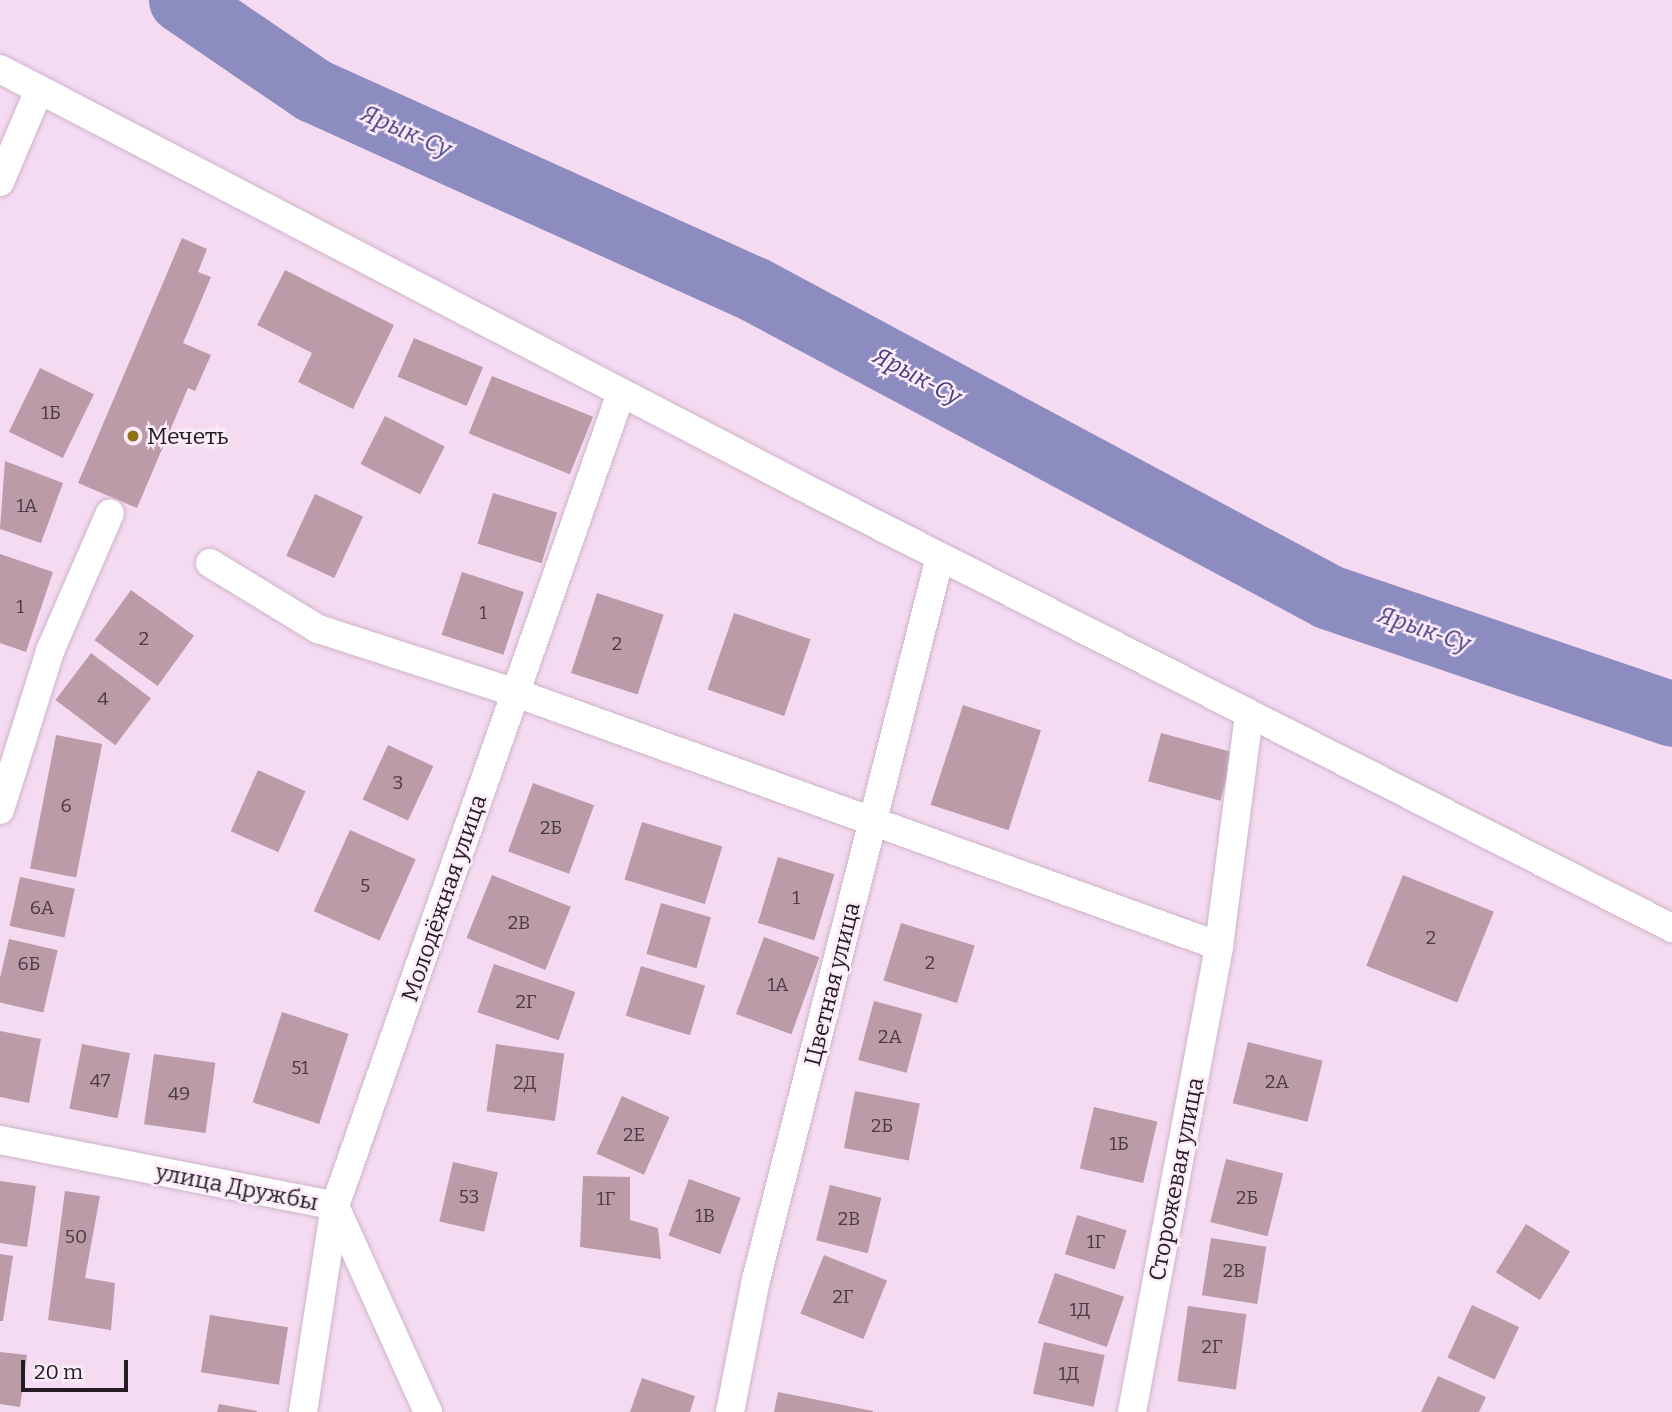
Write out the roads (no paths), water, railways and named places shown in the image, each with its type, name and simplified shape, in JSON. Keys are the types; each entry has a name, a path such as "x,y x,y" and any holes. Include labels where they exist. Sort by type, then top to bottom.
{"street":[{"path":"0,69 940,557 1672,928"},
{"path":"0,182 39,90"},
{"name":"Молодёжная улица","path":"303,1412 335,1206 621,393"},
{"path":"0,810 50,651 110,513"},
{"name":"Цветная улица","path":"730,1412 756,1280 940,557"},
{"path":"210,563 318,629 516,693 1219,946"},
{"name":"Сторожевая улица","path":"1132,1412 1219,946 1249,714"},
{"name":"улица Дружбы","path":"0,1140 335,1206 428,1412"}],"waterway":[{"name":"Ярык-Су","path":"181,0 313,90 754,289 1329,597 1672,714"}],"place":[{"name":"Мечеть","path":"133,436"}]}
